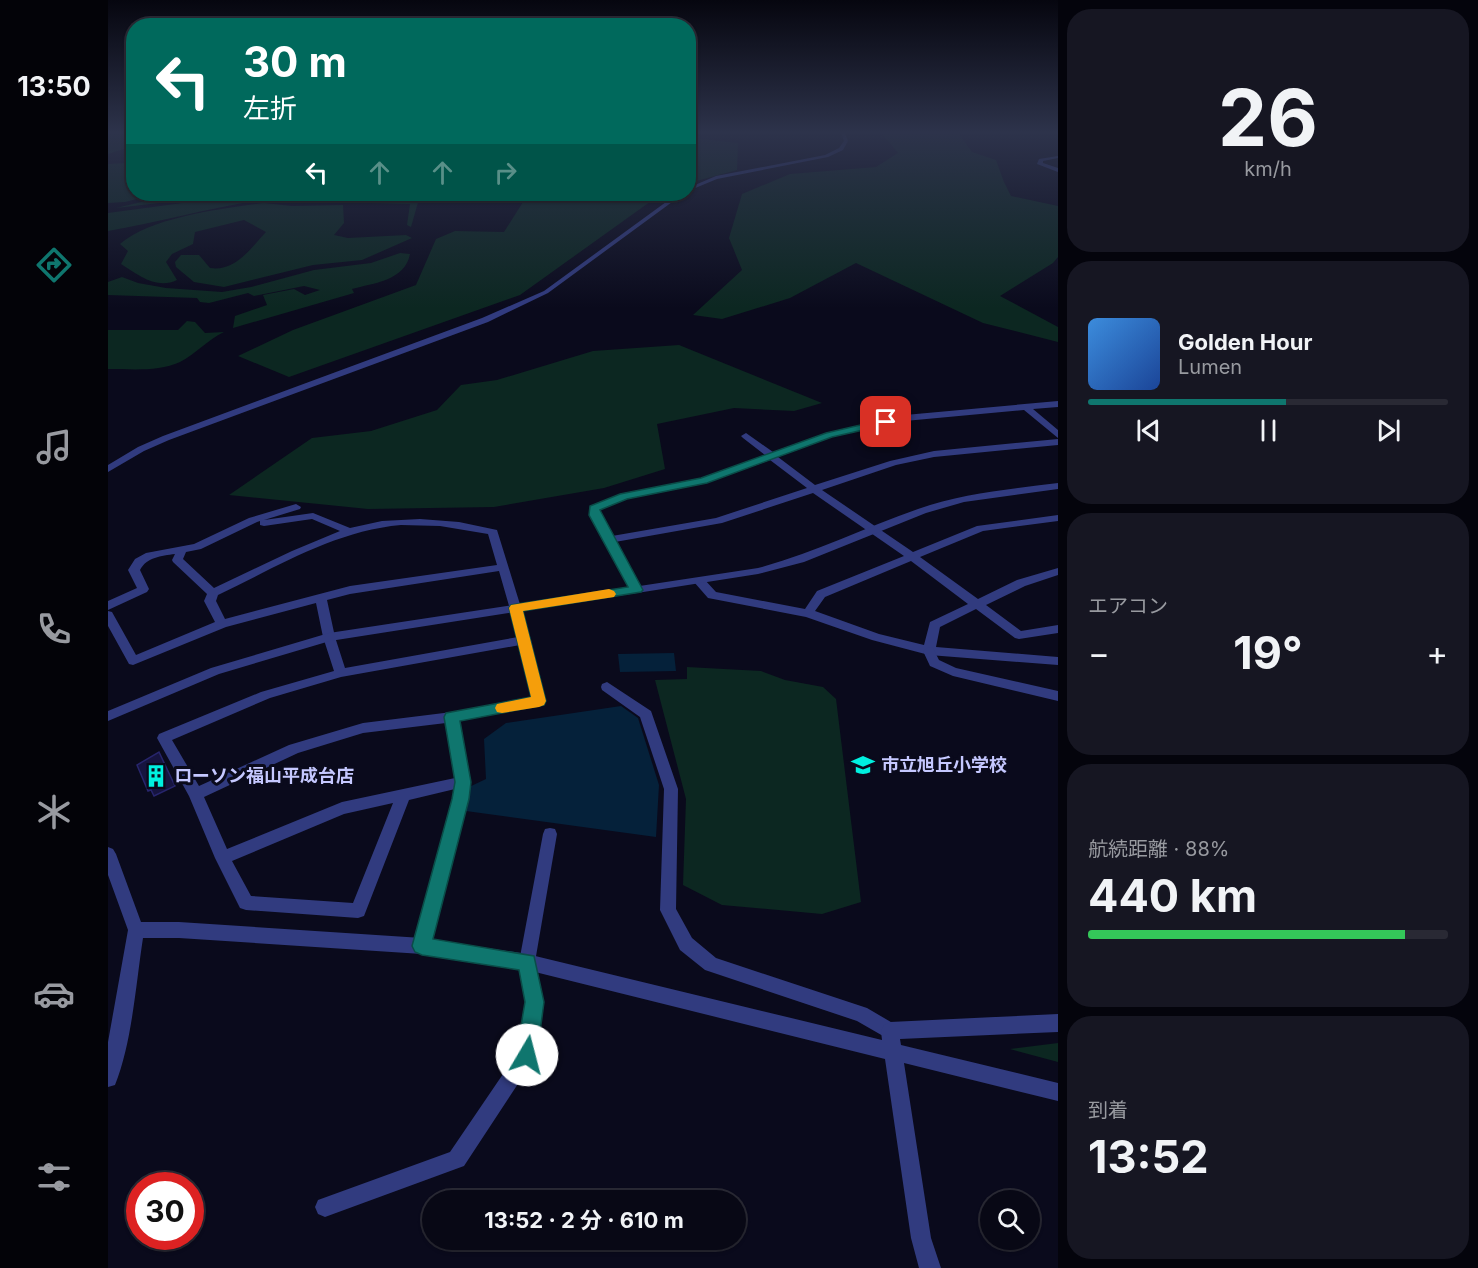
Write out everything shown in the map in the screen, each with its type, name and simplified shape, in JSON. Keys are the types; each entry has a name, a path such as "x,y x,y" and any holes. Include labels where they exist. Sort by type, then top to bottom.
{"street":[{"path":"108,469 141,449 166,438 485,320 546,292 670,201"},
{"path":"636,590 595,515 594,508 624,496 703,481 829,435 905,418 1058,404"},
{"path":"1026,407 1058,435"},
{"path":"746,436 815,490 877,531 1018,635 1058,629"},
{"path":"609,540 718,521 893,463 934,454 1058,442"},
{"path":"108,716 215,671 328,637 700,582 758,571 789,563 877,531 922,511 963,499 1058,486"},
{"path":"196,547 253,520 296,507"},
{"path":"108,606 143,589 134,570 139,561 150,555 214,546 255,525 313,516 349,531"},
{"path":"808,614 821,594 914,558 981,528 1058,518"},
{"path":"196,794 294,749 353,731 452,717 539,701 525,640 493,532 470,525 438,522 397,523 349,531 213,593 210,601 222,624"},
{"path":"182,550 177,560 213,593"},
{"path":"108,615 133,661 222,624 321,600 350,590 504,567"},
{"path":"1058,571 1021,583 934,625 929,651 934,663 953,672 1058,696"},
{"path":"700,582 712,595 808,614 876,637 929,651 1058,661"},
{"path":"321,600 328,637 341,673"},
{"path":"403,796 358,911 246,903 223,858 196,794 164,738 266,696 341,673 525,640"},
{"path":"607,687 646,714 671,789 668,909 686,944 711,964 861,1014 890,1031 1058,1023"},
{"path":"422,946 461,799 463,782 452,717"},
{"path":"223,858 342,808 463,782"},
{"path":"325,1207 457,1159 527,1055 534,1002 527,962 550,834"},
{"path":"108,854 136,930 118,1038 108,1078"},
{"path":"136,930 179,930 422,946 527,962 1058,1092"},
{"path":"890,1031 921,1238 930,1268"}],"green space":[{"path":"108,190 126,190 126,201 129,201 108,203"},
{"path":"751,190 1008,190 1011,196 1058,206 1058,257 1053,263 1000,296 1058,327 1058,342 983,323 856,263 790,298 722,319 693,315 742,270 729,238 742,194"},
{"path":"146,201 177,201 116,208"},
{"path":"198,201 255,201 108,231 108,213"},
{"path":"289,201 418,201 411,227 407,225 410,204"},
{"path":"651,201 520,295 289,377 238,356 293,330 416,285 436,239 455,231 504,232 523,202"},
{"path":"264,203 292,206 343,205 344,223 334,235 348,238 406,235 412,238 362,260 313,265 224,287 194,282 176,267 175,262 181,255 199,255 210,268 219,268 234,263 248,252 266,232 244,220 195,232 193,244 172,254 166,262 177,280 170,283 148,280 121,264 128,251 120,244 150,227 189,215"},
{"path":"400,253 410,254 407,263 402,270 387,279 352,289 354,293 233,328 235,316 267,305 263,295 294,289 305,295 320,290 304,286 254,296 248,293 209,303 200,302 197,298 108,295 108,282 122,277 138,283 166,288 222,292 251,287 314,270 371,263"},
{"path":"187,321 195,322 205,333 224,332 186,359 172,365 145,369 108,369 108,330 178,330"},
{"path":"679,345 822,403 794,411 734,408 657,424 665,469 604,488 494,507 368,509 229,495 312,438 371,431 437,410 461,385 497,380 593,351"},
{"path":"687,667 761,671 785,680 823,687 836,699 861,902 822,914 722,905 683,885 686,799 655,680 687,679"},
{"path":"1058,1043 1058,1062 1010,1049"}],"water":[{"path":"674,653 676,671 620,672 618,654"},
{"path":"621,706 638,718 659,785 656,837 466,811 467,788 486,779 484,739 506,723"}],"building":[{"name":"ローソン福山平成台店","path":"159,752 175,786 154,796 151,790 148,791 137,765"}],"slow traffic":[{"path":"502,708 539,701 516,608 609,594"}],"place":[{"name":"市立旭丘小学校","path":"863,765"},
{"name":"ローソン福山平成台店","path":"156,776"}],"route":[{"path":"527,1055 534,1002 527,962 422,946 461,799 463,782 452,717 539,701 516,608 636,590 595,515 594,508 624,496 703,481 829,435 886,422"}]}
